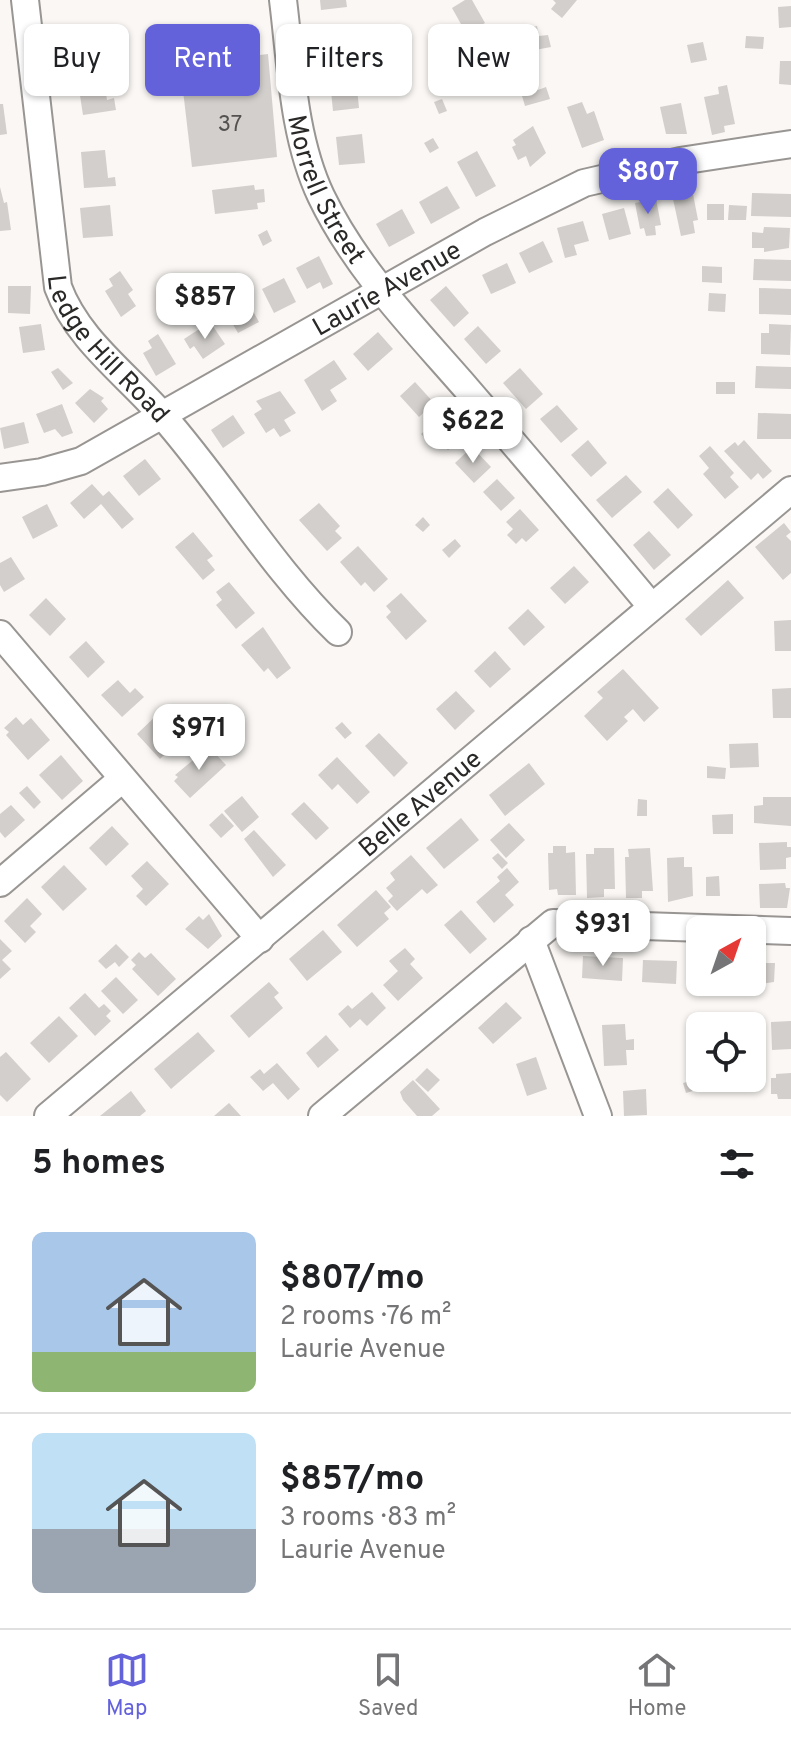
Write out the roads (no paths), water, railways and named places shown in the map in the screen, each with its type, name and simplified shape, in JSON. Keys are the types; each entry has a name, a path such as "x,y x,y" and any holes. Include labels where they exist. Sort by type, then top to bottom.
{"street":[{"name":"Ledge Hill Road","path":"25,0 58,287 65,306 86,335 163,415 249,531 311,606 338,632"},
{"name":"Morrell Street","path":"283,0 296,105 309,161 320,194 339,229 381,290 651,606"},
{"name":"Laurie Avenue","path":"0,478 42,472 81,461 381,290 584,183 680,161 791,144"},
{"name":"Belle Avenue","path":"48,1116 260,939 402,814 791,490"},
{"path":"0,634 260,939"},
{"path":"0,883 122,779"},
{"path":"322,1116 553,923 791,931"},
{"path":"531,940 588,1110"}]}
